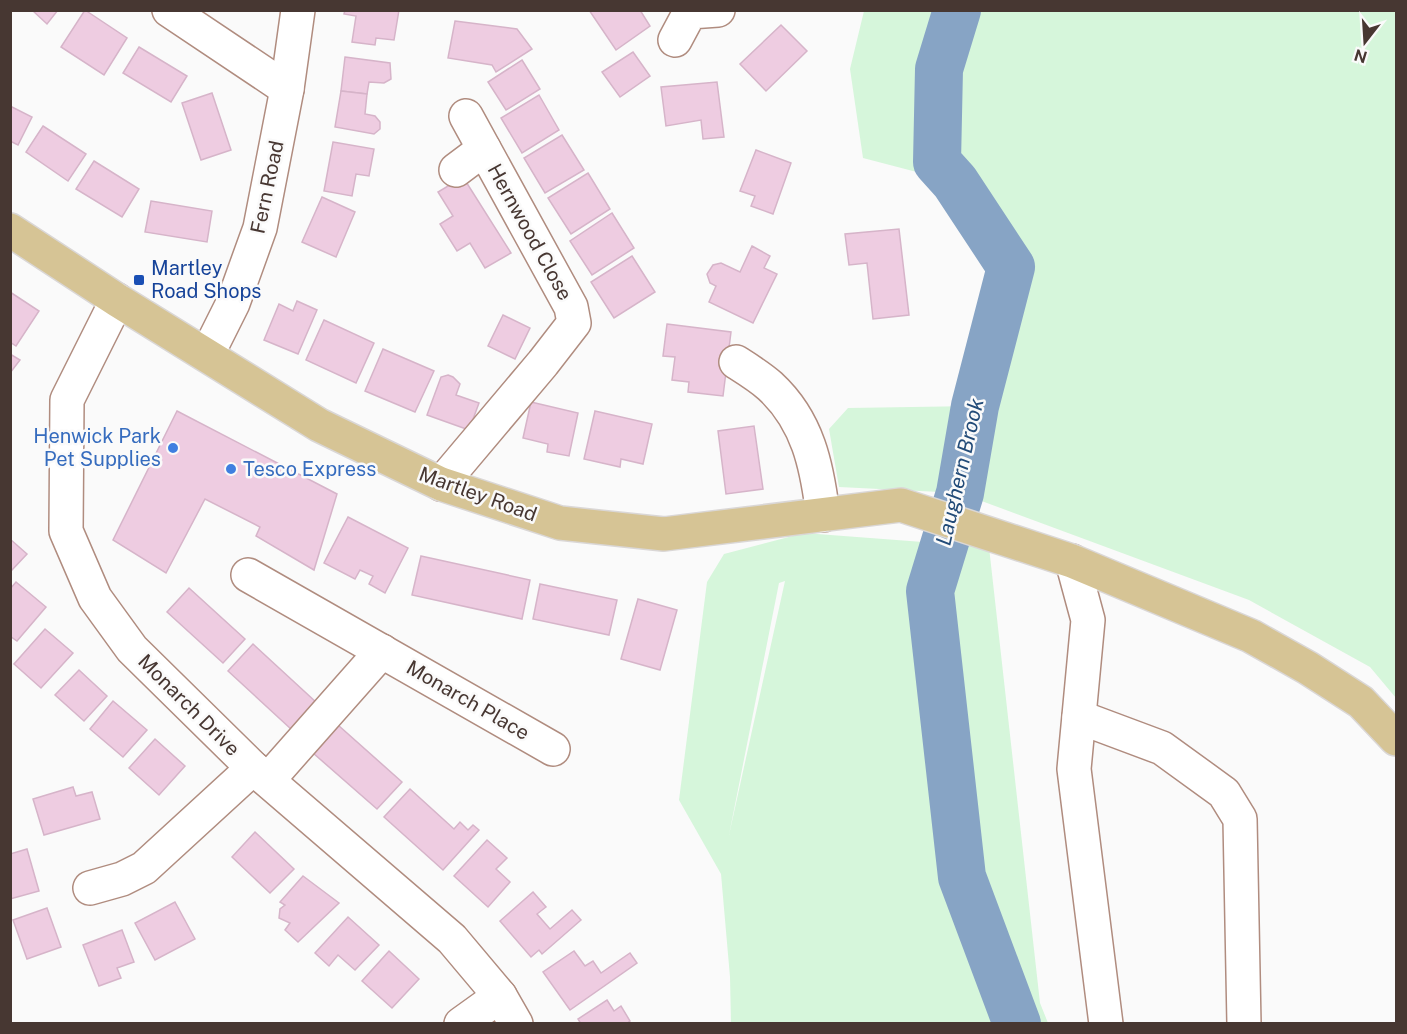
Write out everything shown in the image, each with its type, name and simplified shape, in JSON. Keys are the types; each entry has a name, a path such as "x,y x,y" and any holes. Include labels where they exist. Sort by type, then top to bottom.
{"main road":[{"name":"Martley Road","path":"10,231 319,425 441,484 560,522 664,534 901,505 1072,561"},
{"path":"1072,561 1251,636 1308,668 1361,702 1396,739"}],"street":[{"path":"169,10 287,89"},
{"name":"Fern Road","path":"207,355 234,303 260,228 287,89 298,10"},
{"path":"675,40 699,11"},
{"name":"Hernwood Close","path":"441,484 574,323 571,306 466,116"},
{"path":"456,170 484,149"},
{"name":"Monarch Drive","path":"117,300 67,400 66,531 95,598 132,649 261,774 452,939 508,1010"},
{"path":"736,362 769,384 791,408 799,422 812,456 823,515"},
{"path":"1072,561 1088,620 1074,769 1106,1023"},
{"name":"Monarch Place","path":"248,575 553,749"},
{"path":"90,888 122,879 144,868 261,774 382,651"},
{"path":"1079,717 1162,748 1224,793 1240,819 1244,1023"},
{"path":"461,1023 508,1010"}],"green space":[{"path":"864,11 1396,11 1396,698 1370,667 1249,600 960,493 839,487 829,429 848,408 975,406 1011,267 955,182 863,158 850,69"},
{"path":"804,533 989,547 1040,1003 1048,1023 731,1023 730,977 721,874 679,800 707,582 724,554","holes":["785,581 729,835 779,583"]}],"building":[{"path":"32,10 58,10 47,24"},
{"path":"85,10 127,38 104,75 61,47"},
{"path":"345,10 399,10 394,40 376,38 375,45 352,42 356,16 344,14"},
{"path":"589,10 640,10 650,26 616,50"},
{"path":"455,21 517,29 532,49 496,72 492,65 448,58"},
{"path":"781,25 807,51 766,91 740,64"},
{"path":"139,47 187,76 171,102 123,73"},
{"path":"633,52 650,76 620,97 602,72"},
{"path":"345,57 390,63 391,79 384,83 369,82 367,94 341,91"},
{"path":"522,60 540,89 506,110 488,82"},
{"path":"717,82 724,137 703,139 701,120 666,126 661,87"},
{"path":"341,91 367,94 365,114 375,116 380,122 380,129 374,134 335,127"},
{"path":"212,93 231,150 201,160 182,103"},
{"path":"539,95 559,130 522,153 501,118"},
{"path":"10,106 32,117 18,145 10,141"},
{"path":"43,126 86,154 68,181 26,152"},
{"path":"562,135 584,170 545,193 524,158"},
{"path":"333,142 374,149 369,176 356,174 352,196 324,191"},
{"path":"756,150 791,163 773,214 751,206 755,196 740,191"},
{"path":"94,161 139,189 122,217 76,189"},
{"path":"588,173 610,209 571,234 548,198"},
{"path":"463,177 511,253 485,268 470,243 457,251 440,224 453,216 438,192"},
{"path":"322,197 355,212 336,257 302,242"},
{"path":"151,201 212,211 207,242 145,232"},
{"path":"612,213 634,248 592,275 570,241"},
{"path":"899,229 909,315 873,319 867,263 849,265 845,234"},
{"path":"752,246 770,256 764,268 777,274 753,323 709,302 716,286 710,283 707,274 713,265 721,263 740,272"},
{"path":"632,256 655,292 614,318 591,282"},
{"path":"10,292 39,311 16,346 10,342"},
{"path":"297,301 317,310 298,354 264,340 279,304 293,311"},
{"path":"503,315 530,328 515,359 488,346"},
{"path":"324,320 374,343 356,383 306,360"},
{"path":"667,324 731,332 723,396 688,392 689,382 672,380 675,357 663,356"},
{"path":"383,349 434,371 415,412 365,391"},
{"path":"10,354 20,360 10,373"},
{"path":"448,375 460,384 456,395 479,403 469,430 427,415 441,377"},
{"path":"531,402 578,413 569,456 547,452 548,444 523,438"},
{"path":"177,411 337,494 314,570 256,536 260,527 205,499 166,573 113,540"},
{"path":"595,411 652,424 643,464 621,459 620,467 584,459"},
{"path":"754,426 763,489 726,494 718,431"},
{"path":"348,517 408,548 385,593 369,584 373,576 360,570 355,579 324,563"},
{"path":"10,539 27,554 10,572"},
{"path":"421,556 530,580 522,619 412,595"},
{"path":"16,582 46,607 17,641 10,636 10,589"},
{"path":"540,584 617,600 609,635 533,619"},
{"path":"189,588 245,639 223,663 167,612"},
{"path":"638,599 677,610 660,670 621,659"},
{"path":"45,629 73,653 41,688 14,664"},
{"path":"253,644 317,703 292,730 228,671"},
{"path":"79,670 107,696 84,721 55,695"},
{"path":"113,701 147,730 123,757 90,729"},
{"path":"338,725 402,782 377,809 313,753"},
{"path":"155,739 185,766 159,795 129,768"},
{"path":"73,787 76,796 92,792 100,819 44,835 33,799"},
{"path":"410,789 454,829 460,822 468,830 473,825 479,830 443,870 384,817"},
{"path":"255,832 294,869 270,893 232,857"},
{"path":"487,840 507,858 496,869 510,882 488,907 454,876"},
{"path":"27,849 39,891 10,899 10,854"},
{"path":"303,876 339,903 298,942 285,930 290,923 279,918 280,909 285,905 280,902"},
{"path":"533,892 546,907 537,914 550,929 572,910 581,920 542,954 539,950 531,957 500,921"},
{"path":"175,902 195,939 155,960 135,923"},
{"path":"47,908 61,947 27,959 13,920"},
{"path":"348,917 379,945 355,970 338,955 329,966 315,953"},
{"path":"122,930 134,962 117,968 121,978 99,986 83,945"},
{"path":"389,951 419,979 392,1008 362,981"},
{"path":"574,951 585,966 593,961 601,973 630,953 637,963 570,1010 543,972"},
{"path":"607,1000 614,1011 621,1006 630,1021 626,1024 581,1024 578,1019"}],"waterway":[{"name":"Laughern Brook","path":"957,10 939,69 937,162 955,182 1011,267 975,406 960,493 930,591 962,877 1017,1024"}],"place":[{"name":"Martley Road Shops","path":"139,280"},
{"name":"Henwick Park Pet Supplies","path":"173,448"},
{"name":"Tesco Express","path":"231,469"}]}
